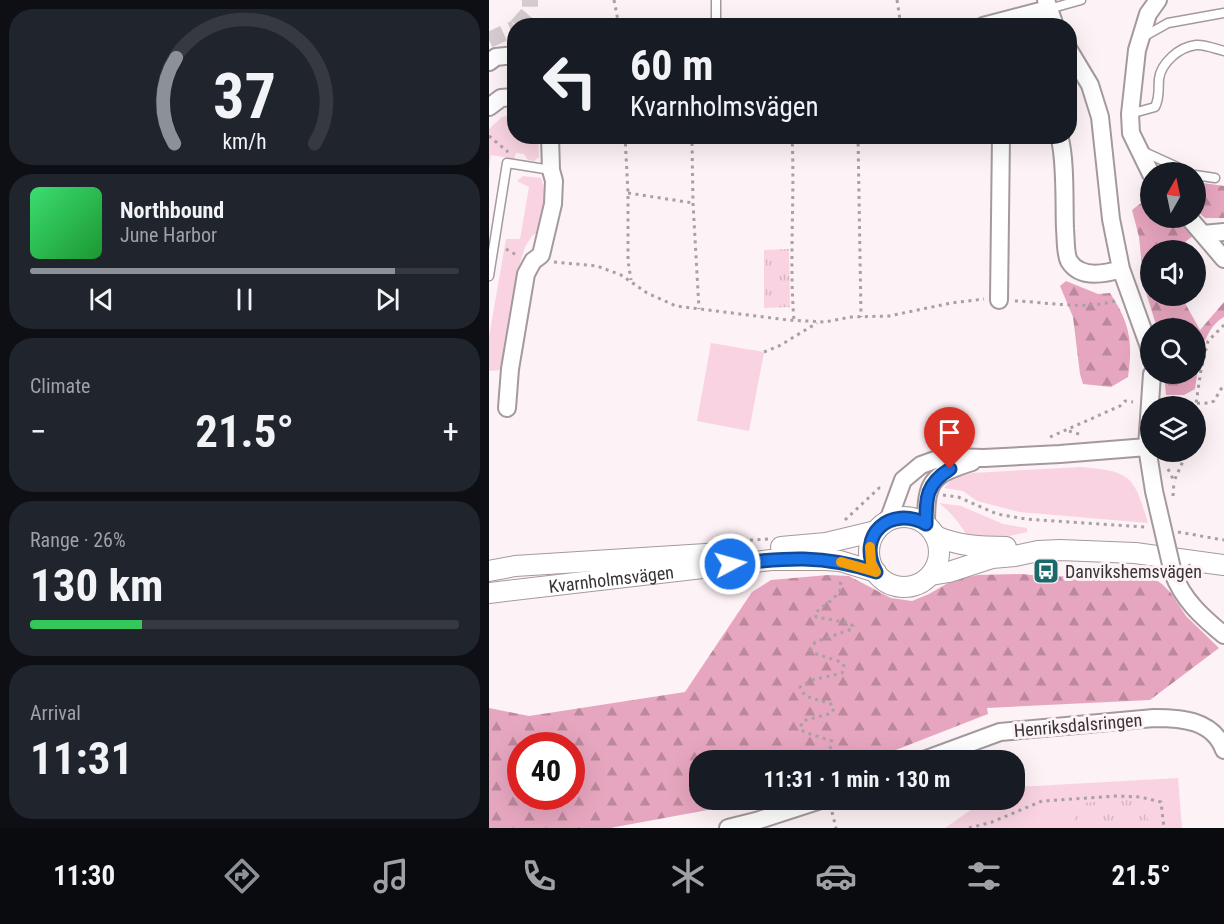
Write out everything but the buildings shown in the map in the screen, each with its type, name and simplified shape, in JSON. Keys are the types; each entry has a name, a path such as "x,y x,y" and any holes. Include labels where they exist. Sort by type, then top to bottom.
{"street":[{"path":"1146,162 1131,133 1130,114 1134,70 1140,39 1148,14 1158,0"},
{"path":"1006,18 1047,4"},
{"path":"489,62 496,57 507,56"},
{"path":"1077,63 1090,85 1100,117 1111,219 1121,269 1140,322"},
{"path":"489,107 501,98 507,98"},
{"path":"1103,140 1131,133"},
{"path":"507,408 510,369 526,274 533,261 541,255 553,204 554,181 551,170 550,144"},
{"path":"999,300 1001,144"},
{"path":"1060,144 1069,261 1090,274 1107,274 1121,269"},
{"path":"1198,228 1224,259"},
{"path":"1203,234 1224,232"},
{"path":"876,572 869,552 871,542 882,526 903,480 921,465 950,457 984,458 1140,447"},
{"path":"931,575 939,558 939,549 931,530 928,493 932,482 950,469 984,458"},
{"path":"1149,462 1154,491 1178,588 1201,617 1224,635"},
{"name":"Kvarnholmsvägen","path":"489,571 515,566 807,545 882,526 903,517 915,519 952,543 970,547 1016,546 1038,551 1135,553 1224,565"},
{"name":"Kvarnholmsvägen","path":"489,593 771,560 840,561 876,572 885,581 898,586 912,586 931,575 949,572 992,558 1038,551"},
{"name":"Henriksdalsringen","path":"951,750 1000,732 1154,718 1172,718 1199,723 1210,729 1224,750"},
{"path":"728,828 801,810"}],"lane":[{"path":"1047,4 1081,0"},
{"path":"716,1 716,18"},
{"path":"1140,39 1168,23 1224,13"},
{"path":"1130,114 1155,107 1160,98 1159,78 1167,61 1182,50 1197,45 1224,51"},
{"path":"1140,150 1166,162"},
{"path":"489,276 507,163 551,170"},
{"path":"1206,177 1215,178"}],"path":[{"path":"615,0 618,18"},
{"path":"897,0 900,18"},
{"path":"489,136 508,150 507,163"},
{"path":"625,144 628,261 631,280"},
{"path":"693,144 693,203 699,309"},
{"path":"792,144 794,321"},
{"path":"858,144 861,316"},
{"path":"628,193 693,203"},
{"path":"494,242 520,257 533,261 597,266 631,280 647,292 676,306 794,321 819,322 861,316 889,316 981,299 1066,303 1088,307 1121,299"},
{"path":"764,352 779,346 819,322"},
{"path":"1197,396 1208,340 1224,325"},
{"path":"1206,402 1213,401 1224,384"},
{"path":"1174,481 1183,462"},
{"path":"840,524 879,488 900,490"},
{"path":"928,493 958,497 997,514 1026,519 1154,528"},
{"path":"1175,532 1224,540"},
{"path":"830,750 832,741 804,732 800,729 800,725 803,721 832,712 834,708 831,704 805,696 800,687 812,680 842,673 844,666 841,662 813,653 811,650 815,642 852,629 849,623 822,619 816,617 815,613 833,599 841,589 839,576"},
{"path":"970,828 992,822 1042,801 1116,796 1140,797 1161,802 1164,828"},
{"path":"828,810 836,828"}],"green space":[{"path":"507,116 507,144 538,144 539,157 534,161 528,160 524,154 516,153 514,159 491,155 489,168 489,129 502,117"},
{"path":"523,176 541,178 545,203 543,229 532,236 525,247 518,269 501,370 489,371 489,337 506,239 520,239 529,187 517,181"},
{"path":"1206,183 1224,186 1224,218 1206,218"},
{"path":"1140,204 1140,228 1187,228 1194,235 1188,240 1140,240 1140,247 1132,210"},
{"path":"789,249 790,307 764,308 764,250"},
{"path":"1066,281 1098,294 1110,293 1122,314 1130,343 1128,377 1111,387 1083,384 1073,317 1060,286"},
{"path":"1224,302 1224,317 1210,330 1206,339 1206,323"},
{"path":"1150,306 1187,306 1193,318 1154,318"},
{"path":"711,343 764,352 749,431 697,421"},
{"path":"1165,384 1196,384 1195,389 1184,395 1166,395"},
{"path":"1080,467 1110,471 1127,478 1139,495 1148,523 1019,512 977,501 963,491 944,488 953,478 973,473"},
{"path":"939,503 961,506 1003,524 1027,528 1027,532 991,540 969,539 956,520"},
{"path":"1139,569 1162,584 1186,616 1219,648 1150,700 987,708 988,714 896,750 689,750 689,810 708,810 610,828 489,828 489,708 529,716 685,692 752,592 771,580 828,575 849,576 891,598 912,601 953,580 978,575 1022,574 1051,577 1080,575 1083,570"},
{"path":"1178,778 1182,828 945,828 971,810 1025,810 1025,786"},
{"path":"1148,799 1148,828 1075,828 1076,803"}],"tunnel":[{"path":"524,18 530,11 530,0"},
{"path":"489,40 507,32"}],"slow traffic":[{"path":"841,562 876,572 871,563 870,547"}],"place":[{"name":"Danvikshemsvägen","path":"1046,571"}],"route":[{"path":"730,564 807,559 840,561 876,572 869,552 874,534 888,521 903,517 926,524 928,493 932,482 950,469"}]}
